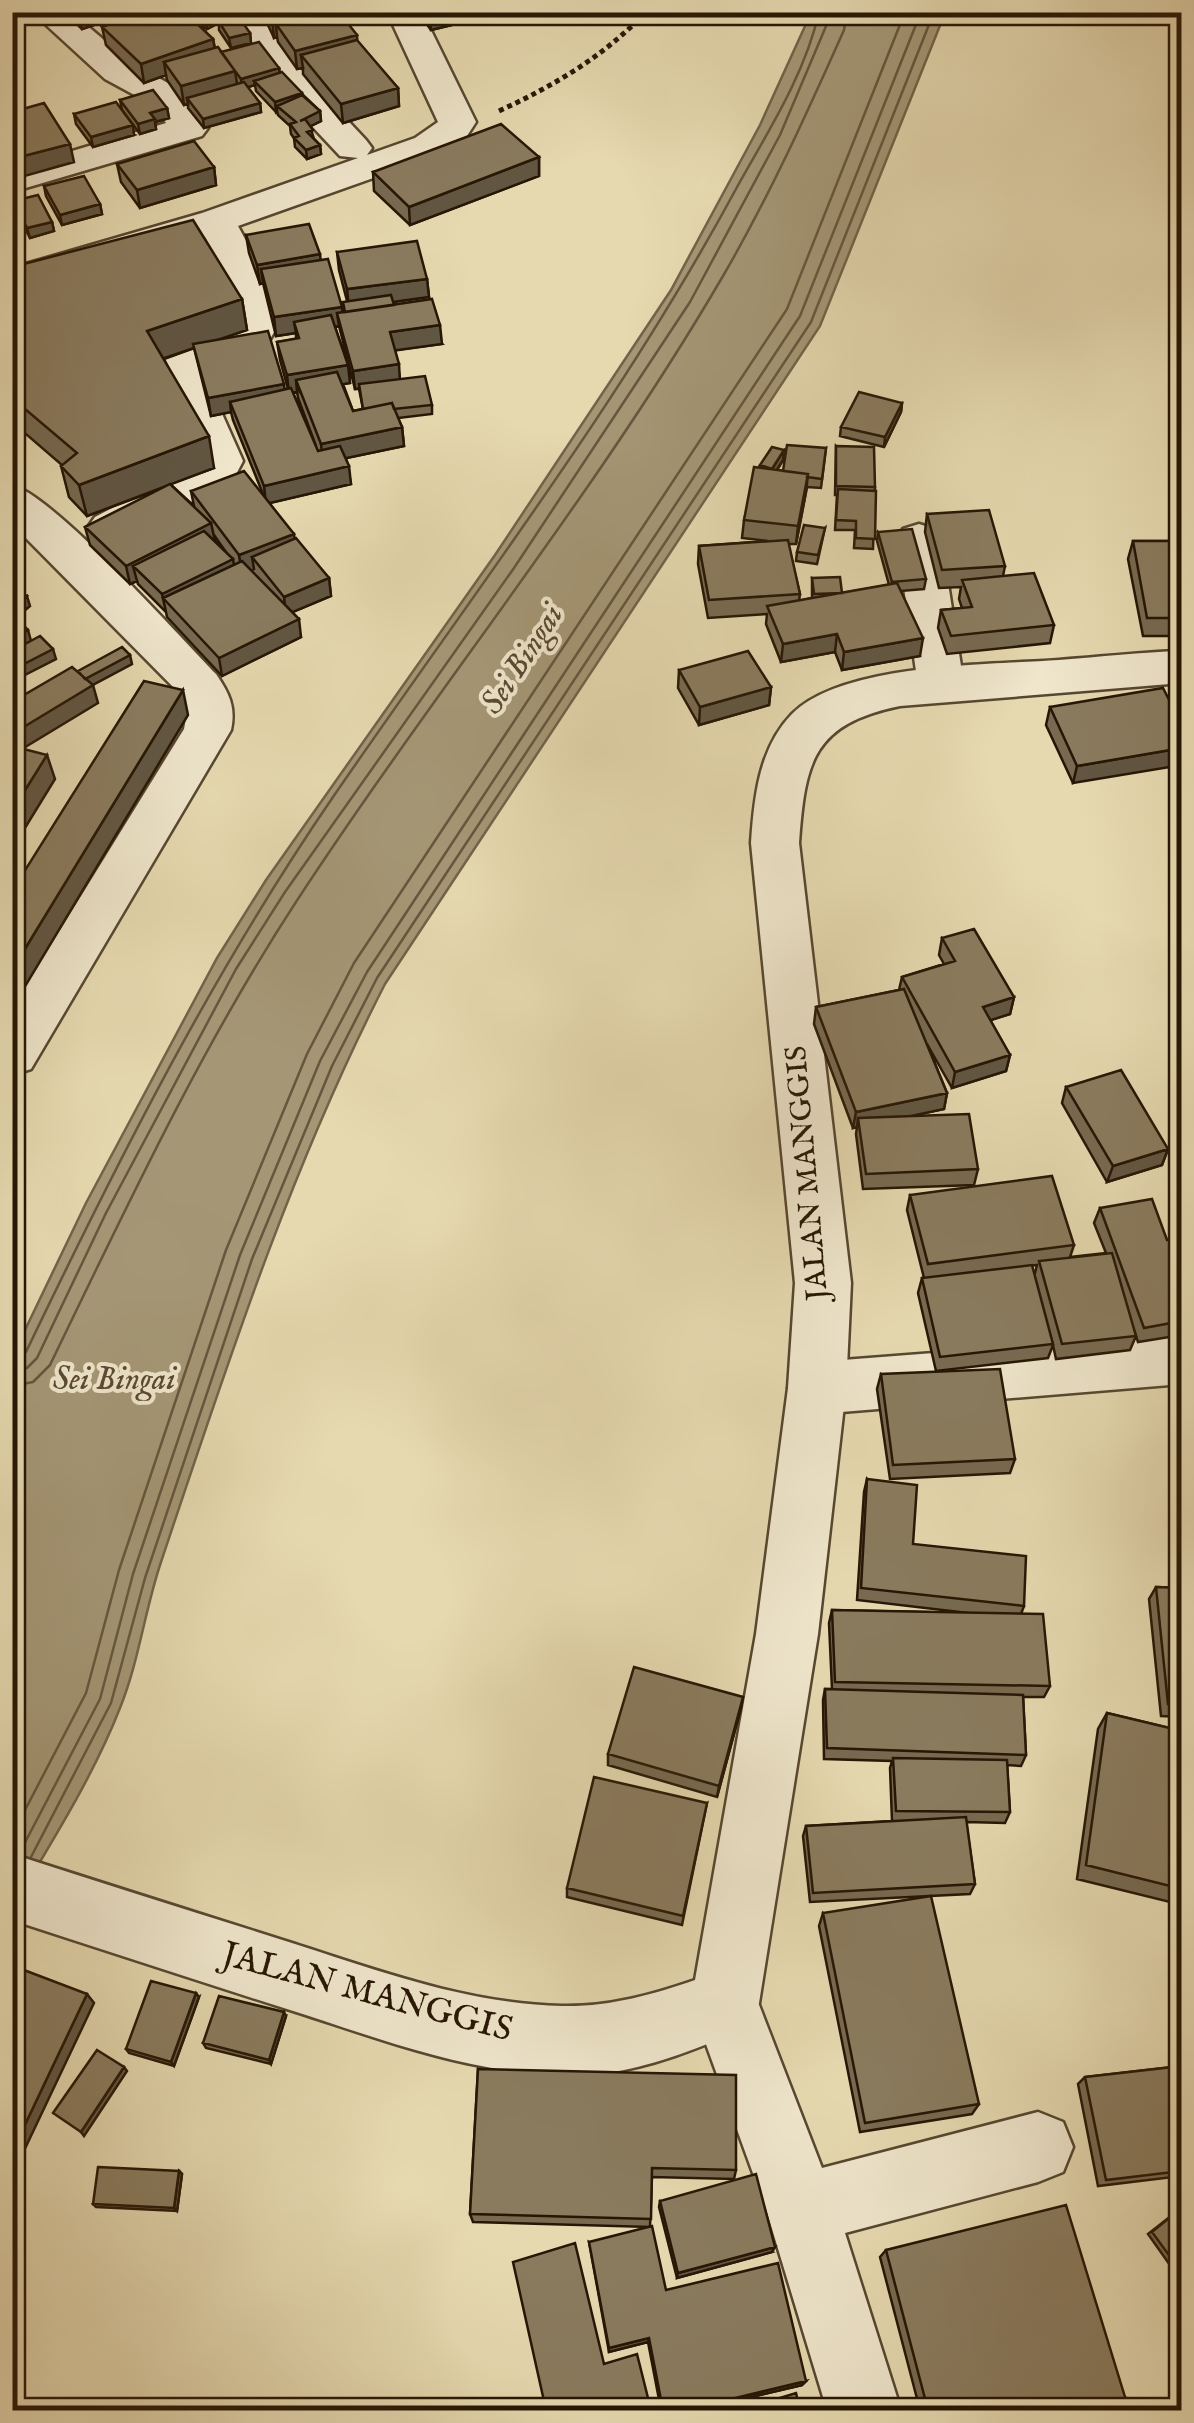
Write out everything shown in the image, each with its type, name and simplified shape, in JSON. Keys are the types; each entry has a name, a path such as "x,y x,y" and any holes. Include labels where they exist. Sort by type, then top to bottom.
{"street":[{"path":"12,181 189,128 166,98 118,70 49,12"},
{"path":"237,12 293,84 353,148"},
{"path":"368,12 418,116 434,129"},
{"path":"12,256 200,202 353,148 457,122 404,12"},
{"path":"12,281 216,222 428,146 434,129"},
{"path":"68,550 218,470 222,462 180,366 255,332 266,314 216,222"},
{"path":"12,499 68,550 206,694 211,717 12,1054"},
{"path":"920,540 941,685"},
{"name":"JALAN MANGGIS","path":"12,1887 380,2005 484,2031 530,2038 604,2039 661,2026 725,2003 787,1634 817,1388 823,1283 774,843 779,790 794,746 819,717 860,699 941,685 1182,667"},
{"path":"817,1388 1182,1359"},
{"path":"725,2003 802,2209 864,2410"},
{"path":"802,2209 1038,2146"}],"path":[{"path":"434,129 563,82 616,46 646,12"}],"water":[{"name":"Sei Bingai","path":"811,13 945,13 820,326 385,984 319,1125 262,1268 161,1562 120,1708 84,1784 13,1907 12,1357 86,1203 217,958 266,880 495,555 671,290 760,125"}],"building":[{"path":"143,12 185,12 213,39 141,64 102,27"},
{"path":"195,12 219,12 206,19"},
{"path":"268,12 311,12 272,20"},
{"path":"315,12 339,12 357,35 295,51 276,24"},
{"path":"238,16 250,33 229,38 218,20"},
{"path":"357,40 398,88 341,104 301,55"},
{"path":"259,42 279,68 241,79 221,52"},
{"path":"218,47 235,71 181,86 164,62"},
{"path":"282,72 302,93 275,102 254,81"},
{"path":"244,82 260,103 203,119 187,98"},
{"path":"153,90 167,108 150,113 155,119 138,124 120,100"},
{"path":"302,95 320,111 300,121 305,119 313,130 307,132 320,145 306,150 294,138 299,136 290,124 296,122 277,106"},
{"path":"116,102 133,125 91,137 74,114"},
{"path":"44,103 70,144 12,159 12,112"},
{"path":"501,124 539,157 409,207 373,172"},
{"path":"194,141 214,167 137,190 117,164"},
{"path":"84,176 100,204 60,215 44,186"},
{"path":"38,195 52,222 27,228 13,201"},
{"path":"12,210 21,227 12,229"},
{"path":"193,220 242,299 147,331 209,436 79,485 61,466 77,453 12,398 12,267"},
{"path":"309,224 320,254 257,265 246,235"},
{"path":"417,241 427,279 347,289 337,252"},
{"path":"328,259 342,307 274,317 261,269"},
{"path":"391,295 394,305 345,312 343,302"},
{"path":"432,299 440,325 390,332 399,364 353,371 337,313"},
{"path":"331,315 348,365 287,375 277,342 299,338 294,322"},
{"path":"268,331 284,384 208,398 193,344"},
{"path":"337,372 353,411 392,403 402,427 321,444 296,380"},
{"path":"425,376 432,405 394,409 392,403 363,409 359,384"},
{"path":"291,388 318,451 340,446 349,466 264,486 230,402"},
{"path":"859,392 902,403 885,437 841,427"},
{"path":"787,445 826,448 822,479 783,471"},
{"path":"836,446 874,447 875,487 836,486"},
{"path":"772,447 784,450 772,469 760,465"},
{"path":"754,467 808,474 798,526 744,520"},
{"path":"244,471 294,534 239,555 191,491"},
{"path":"170,484 211,523 126,566 85,527"},
{"path":"838,489 876,491 875,539 856,538 856,521 836,520"},
{"path":"989,510 1005,566 942,570 927,514"},
{"path":"804,525 825,528 818,555 797,552"},
{"path":"912,529 926,579 892,582 878,532"},
{"path":"204,531 233,559 162,594 133,566"},
{"path":"296,538 329,578 284,597 252,557"},
{"path":"788,540 800,594 709,600 699,546"},
{"path":"1133,541 1182,541 1182,618 1147,618"},
{"path":"242,561 299,619 219,658 163,598"},
{"path":"1034,573 1054,625 951,636 941,610 972,607 962,580"},
{"path":"840,577 842,593 814,594 812,578"},
{"path":"897,583 923,638 844,652 837,634 783,644 767,606"},
{"path":"12,590 27,596 15,607 12,605"},
{"path":"12,614 28,630 12,638"},
{"path":"40,636 53,649 14,669 12,651"},
{"path":"122,647 130,655 85,679 78,671"},
{"path":"748,651 771,687 700,707 679,670"},
{"path":"72,667 93,685 12,734 12,702"},
{"path":"144,681 183,690 12,970 12,891"},
{"path":"1163,688 1182,725 1182,748 1077,766 1050,707"},
{"path":"12,746 47,755 12,811"},
{"path":"974,929 1014,997 983,1007 1010,1055 955,1072 902,977 955,961 942,938"},
{"path":"904,989 947,1093 856,1112 816,1007"},
{"path":"1121,1070 1168,1149 1113,1166 1066,1087"},
{"path":"969,1114 978,1169 866,1174 858,1118"},
{"path":"1052,1176 1074,1245 928,1264 910,1195"},
{"path":"1152,1199 1167,1240 1182,1237 1182,1321 1144,1328 1100,1208"},
{"path":"1112,1253 1136,1336 1062,1344 1039,1261"},
{"path":"1032,1265 1053,1344 940,1357 922,1278"},
{"path":"1000,1369 1015,1459 893,1465 881,1374"},
{"path":"867,1479 917,1485 913,1544 1026,1556 1024,1606 861,1588"},
{"path":"1156,1587 1182,1588 1182,1705 1168,1704"},
{"path":"832,1610 1043,1614 1050,1686 835,1682"},
{"path":"634,1667 743,1697 719,1786 608,1754"},
{"path":"825,1689 1023,1695 1026,1755 827,1748"},
{"path":"1107,1713 1182,1731 1182,1889 1086,1865"},
{"path":"893,1758 1007,1760 1010,1812 896,1811"},
{"path":"594,1777 707,1803 683,1916 567,1888"},
{"path":"966,1817 975,1884 813,1893 806,1826"},
{"path":"931,1896 979,2104 865,2123 823,1913"},
{"path":"16,1967 87,1994 12,2152 12,1973"},
{"path":"151,1981 196,1993 171,2062 126,2049"},
{"path":"219,1996 284,2012 269,2060 203,2043"},
{"path":"97,2050 124,2067 81,2132 53,2113"},
{"path":"1182,2066 1182,2171 1106,2180 1085,2077"},
{"path":"478,2069 736,2075 736,2170 652,2168 651,2219 470,2214"},
{"path":"98,2167 179,2171 174,2208 93,2204"},
{"path":"756,2174 775,2247 678,2273 660,2201"},
{"path":"1066,2205 1125,2397 1076,2410 928,2410 886,2250"},
{"path":"1182,2211 1182,2273 1152,2232"},
{"path":"652,2226 666,2290 778,2263 806,2381 686,2410 663,2410 649,2338 609,2348 589,2242"},
{"path":"575,2243 604,2364 637,2354 651,2410 546,2410 513,2262"},
{"path":"796,2393 800,2410 740,2410"}]}
